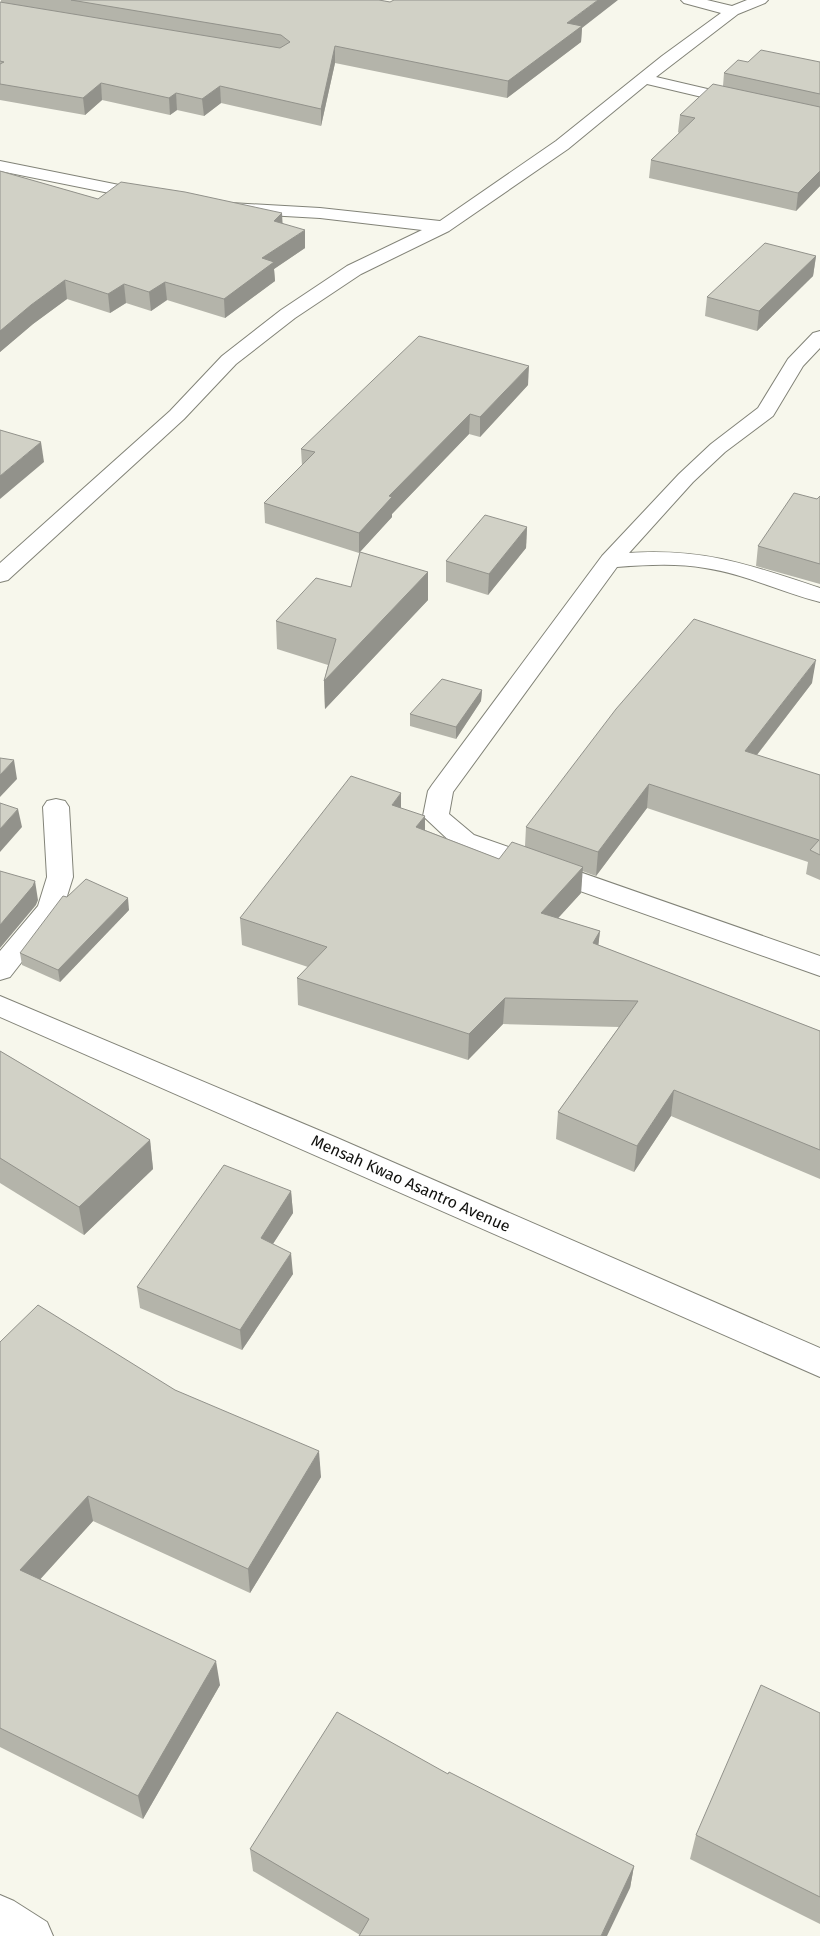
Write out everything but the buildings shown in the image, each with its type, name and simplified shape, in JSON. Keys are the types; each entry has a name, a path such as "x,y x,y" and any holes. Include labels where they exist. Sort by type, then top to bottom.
{"street":[{"path":"689,0 733,11"},
{"path":"4,567 177,415 229,360 288,314 354,270 443,227 562,145 644,78 733,11 760,0"},
{"path":"644,78 756,104"},
{"path":"0,166 167,200"},
{"path":"211,206 320,213 443,227"},
{"path":"820,337 795,363 766,412 718,448 686,478 610,561 441,791 436,816 465,841 820,966"},
{"path":"610,561 655,558 706,561 750,572 820,596"},
{"path":"0,970 50,909 60,877 56,807"},
{"name":"Mensah Kwao Asantro Avenue","path":"0,1006 324,1145 820,1363"},
{"path":"0,1915 33,1936"}]}
